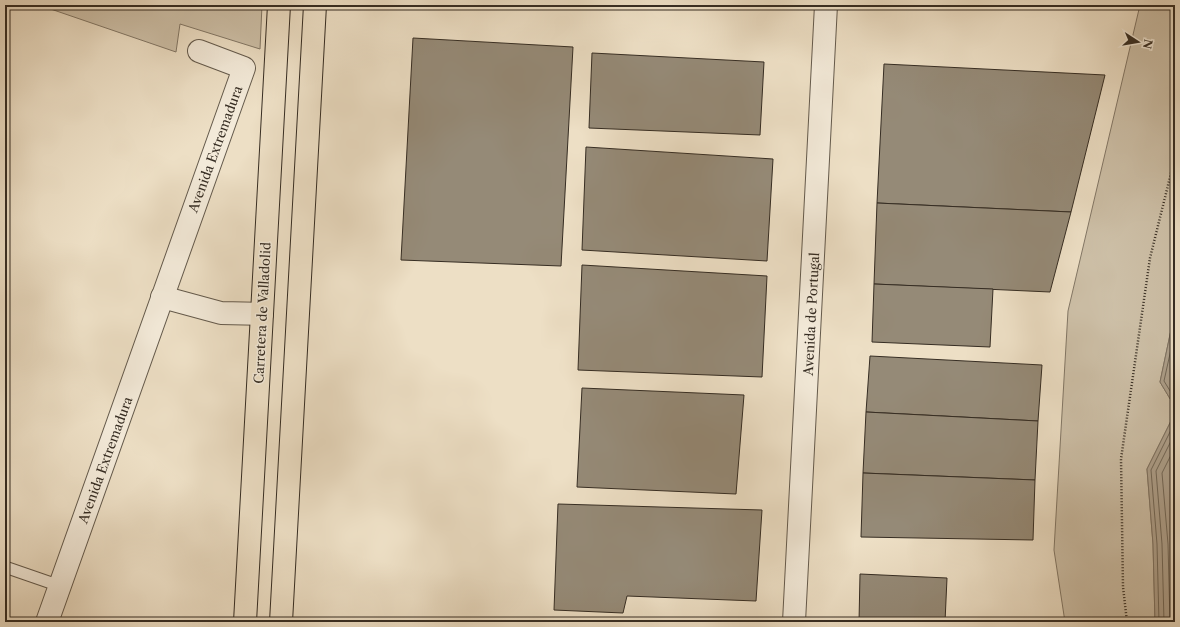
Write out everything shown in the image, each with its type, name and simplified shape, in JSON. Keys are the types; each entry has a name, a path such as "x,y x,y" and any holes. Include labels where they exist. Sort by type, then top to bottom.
{"highway":[{"name":"Carretera de Valladolid","path":"245,622 279,5"},
{"path":"281,622 315,5"}],"street":[{"name":"Avenida de Portugal","path":"794,622 826,5"},
{"name":"Avenida Extremadura","path":"47,622 244,68 199,51"},
{"path":"162,297 221,313 262,314"}],"lane":[{"path":"5,567 60,586"}],"path":[{"path":"1127,622 1123,587 1121,459 1150,258 1175,157"}],"shaded area":[{"path":"39,5 262,5 260,49 180,24 176,52"},
{"path":"1140,5 1175,5 1175,324 1171,330 1160,382 1175,407 1175,413 1147,469 1153,544 1155,622 1065,622 1054,550 1068,311"}],"water":[{"path":"1175,324 1175,407 1160,382 1171,330"},
{"path":"1175,413 1175,622 1155,622 1153,544 1147,469"}],"building":[{"path":"413,38 573,47 561,266 401,260"},
{"path":"592,53 764,62 760,135 589,128"},
{"path":"884,64 1105,75 1071,212 877,203"},
{"path":"586,147 773,159 767,261 582,250"},
{"path":"877,203 1071,212 1050,292 874,284"},
{"path":"582,265 767,276 762,377 578,370"},
{"path":"874,284 993,289 990,347 872,342"},
{"path":"870,356 1042,365 1038,421 866,412"},
{"path":"582,388 744,395 736,494 577,487"},
{"path":"866,412 1038,421 1035,480 863,473"},
{"path":"863,473 1035,480 1033,540 861,537"},
{"path":"558,504 762,510 756,601 627,596 623,613 554,610"},
{"path":"860,574 947,578 945,622 859,622"}]}
